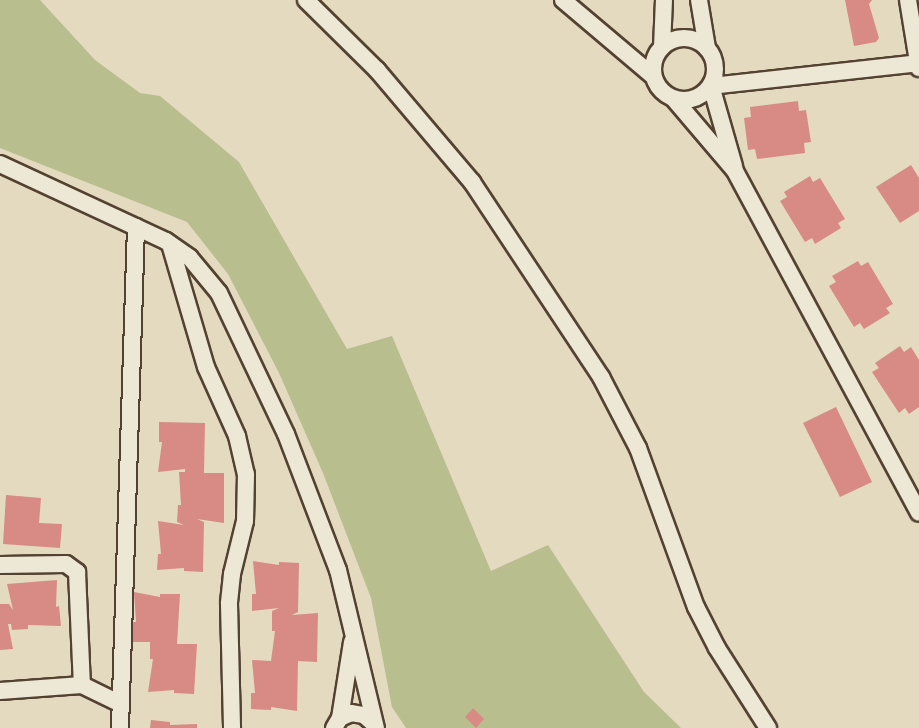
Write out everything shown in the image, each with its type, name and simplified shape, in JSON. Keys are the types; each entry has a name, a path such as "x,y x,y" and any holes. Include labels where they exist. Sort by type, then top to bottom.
{"street":[{"path":"306,0 376,70 472,182 601,376 642,458 700,615 768,728"},
{"path":"563,0 653,76"},
{"path":"664,0 662,47 652,66 657,86 674,99 735,171 919,513"},
{"path":"699,0 707,48 715,66 711,86 735,171"},
{"path":"674,99 695,99 711,86 919,65 908,0"},
{"path":"662,47 670,41 690,39 707,48"},
{"path":"0,164 170,244 210,280 248,348 304,479 354,626 374,725"},
{"path":"120,728 136,227"},
{"path":"170,244 206,367 237,436 246,474 245,521 232,574 229,604 232,728"},
{"path":"0,565 66,564 77,572 82,685"},
{"path":"337,723 354,626"},
{"path":"0,691 82,685 122,704"},
{"path":"337,723 358,713 374,725"}],"green space":[{"path":"0,0 40,0 95,60 140,93 160,96 239,162 347,349 392,336 491,571 548,545 644,692 681,728 406,728 392,707 371,598 323,473 279,373 228,274 187,222 0,148"}],"building":[{"path":"845,0 872,0 869,4 879,38 876,42 854,46"},
{"path":"798,101 799,111 806,110 811,142 804,143 805,153 757,159 755,149 748,150 744,118 751,117 750,107"},
{"path":"911,165 919,178 919,211 900,223 876,187"},
{"path":"810,176 813,182 820,178 845,219 838,223 841,228 815,244 812,238 805,242 780,201 787,197 784,192"},
{"path":"858,261 861,266 868,262 893,304 886,308 890,313 864,329 860,323 854,327 829,286 836,282 832,276"},
{"path":"900,346 904,352 911,347 919,360 919,407 909,414 905,408 899,413 872,372 879,368 875,363"},
{"path":"836,407 872,482 840,497 803,423"},
{"path":"159,422 205,423 204,473 224,473 224,523 197,519 204,522 203,572 184,571 184,568 157,570 158,554 161,554 158,521 184,525 177,522 178,505 181,505 179,472 185,472 185,469 158,472 162,442 159,442"},
{"path":"6,495 41,498 39,523 62,524 60,548 3,544"},
{"path":"253,561 279,565 279,562 299,563 298,612 292,615 318,613 317,662 298,661 297,711 271,707 271,710 251,709 251,693 255,693 252,660 271,661 275,631 272,631 272,611 279,608 252,611 252,594 256,594"},
{"path":"57,580 56,607 59,606 61,626 28,625 28,629 12,630 11,624 8,624 13,649 0,650 0,604 9,604 13,610 7,584"},
{"path":"134,592 160,597 160,594 180,594 177,644 197,644 194,694 174,693 174,690 148,692 153,659 150,659 150,642 132,642 132,622 136,622"},
{"path":"473,708 484,719 476,728 465,717"},
{"path":"151,720 170,722 170,725 197,724 197,728 150,728"}]}
